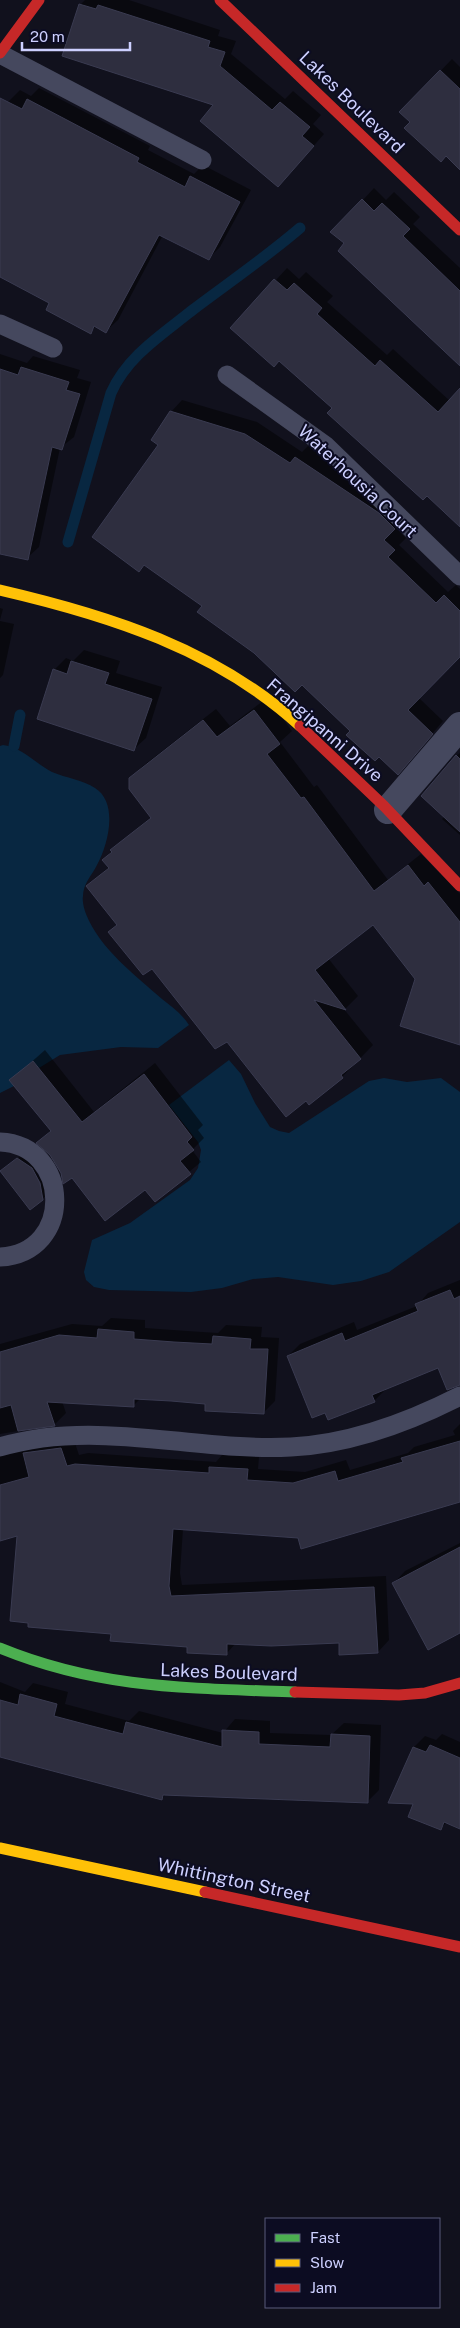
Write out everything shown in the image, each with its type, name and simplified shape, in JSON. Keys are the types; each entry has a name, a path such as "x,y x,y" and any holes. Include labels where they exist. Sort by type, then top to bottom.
{"street":[{"path":"0,54 39,0"},
{"name":"Lakes Boulevard","path":"220,0 460,230"},
{"name":"Frangipanni Drive","path":"0,590 98,614 145,631 188,650 228,672 290,718 388,810 432,859 460,886"},
{"path":"388,810 460,726"},
{"name":"Lakes Boulevard","path":"0,1648 58,1670 97,1679 143,1685 399,1695 425,1692 460,1683"},
{"name":"Whittington Street","path":"0,1848 460,1947"}],"lane":[{"path":"0,54 202,160"},
{"path":"0,324 53,348"},
{"name":"Waterhousia Court","path":"227,375 326,446 460,576"},
{"path":"0,1142 8,1142 40,1159 49,1172 55,1191 54,1208 49,1227 39,1242 24,1252 0,1257"},
{"path":"0,1447 22,1440 74,1434 101,1434 255,1447 291,1447 319,1444 379,1431 413,1418 460,1396"}],"water":[{"path":"3,745 23,752 52,772 90,785 102,795 107,804 109,814 108,836 101,857 83,892 86,914 100,939 119,961 180,1014 189,1025 158,1048 121,1047 60,1055 39,1068 33,1061 14,1086 0,1093 0,746"},
{"path":"229,1060 241,1074 255,1103 270,1127 289,1133 369,1081 384,1078 407,1082 441,1078 460,1092 460,1222 389,1272 361,1281 333,1285 278,1277 253,1279 222,1288 191,1292 109,1290 94,1287 86,1280 84,1272 92,1240 130,1223 190,1180 198,1168 201,1150 198,1142 169,1105"}],"building":[{"path":"79,4 96,9 98,5 210,41 208,47 225,52 220,66 272,110 280,102 310,127 302,136 314,146 278,187 200,121 213,105 62,56"},
{"path":"440,70 460,89 460,170 446,156 441,162 404,128 410,122 399,112"},
{"path":"0,98 22,109 27,99 139,158 137,162 185,187 190,176 240,202 209,260 159,235 106,333 94,326 91,334 46,310 49,303 0,277"},
{"path":"362,199 374,211 382,203 410,229 403,236 460,291 460,366 338,251 344,243 330,232"},
{"path":"274,279 287,290 294,283 322,308 317,314 375,366 380,360 438,412 460,388 460,527 427,496 423,500 327,413 332,408 279,361 274,367 230,328"},
{"path":"21,367 69,382 66,390 80,394 62,450 52,447 28,560 0,554 0,369 18,375"},
{"path":"170,411 245,434 290,463 295,457 379,513 395,529 384,540 395,550 388,557 436,603 444,595 460,611 460,657 408,710 433,734 398,775 379,757 375,761 346,735 350,731 302,685 295,692 254,653 197,612 202,606 144,565 139,572 92,537 158,445 151,440"},
{"path":"71,661 109,673 105,684 152,699 134,751 37,719 53,669 67,674"},
{"path":"254,710 280,744 267,754 301,798 304,797 374,891 408,865 424,886 428,882 460,922 460,1045 400,1026 415,979 373,925 315,970 346,1010 314,1000 361,1059 341,1075 343,1078 309,1105 306,1101 286,1117 227,1042 215,1049 152,969 143,975 108,932 117,925 86,886 109,868 102,860 112,852 110,850 151,818 129,789 129,778 203,720 217,737"},
{"path":"456,755 460,759 460,832 421,796"},
{"path":"33,1061 82,1122 144,1074 192,1137 187,1142 194,1150 180,1161 191,1174 155,1202 145,1190 105,1221 72,1178 63,1184 61,1173 50,1155 36,1143 51,1131 9,1080"},
{"path":"17,1158 32,1168 40,1183 43,1200 30,1210 0,1171"},
{"path":"450,1290 454,1299 460,1296 460,1385 447,1390 438,1368 372,1395 375,1402 328,1420 325,1413 312,1418 287,1356 342,1333 345,1341 418,1311 415,1304"},
{"path":"98,1329 134,1332 134,1339 174,1342 212,1344 213,1336 251,1339 250,1349 268,1349 264,1414 205,1411 205,1404 171,1401 134,1399 134,1407 47,1402 55,1426 18,1431 11,1405 0,1408 0,1352 59,1335 97,1338"},
{"path":"460,1441 460,1502 301,1549 298,1538 173,1529 169,1586 171,1596 374,1587 378,1653 339,1655 339,1643 271,1646 227,1644 227,1655 187,1653 187,1647 110,1641 111,1634 28,1627 28,1623 10,1621 17,1536 0,1541 0,1485 29,1477 23,1453 61,1448 67,1466 75,1464 209,1473 209,1467 248,1469 247,1480 293,1483 335,1471 338,1481 403,1462 401,1458"},
{"path":"460,1547 460,1633 428,1650 392,1583"},
{"path":"20,1694 57,1704 54,1716 88,1725 123,1734 126,1722 222,1747 222,1730 259,1732 259,1744 330,1747 331,1734 370,1736 368,1803 163,1795 162,1800 0,1757 0,1700 18,1705"},
{"path":"430,1745 460,1758 460,1829 444,1822 441,1830 408,1817 413,1804 388,1803 413,1747 426,1752"}],"waterway":[{"path":"68,542 111,393 126,369 156,339 300,228"},
{"path":"14,746 20,715"}],"traffic: fast":[{"path":"0,1648 73,1672 109,1679 181,1687 295,1692"}],"traffic: slow":[{"path":"0,590 81,611 120,624 197,656 233,676 267,699 300,726"},
{"path":"0,1848 205,1892"}],"traffic: jam":[{"path":"0,53 39,0"},
{"path":"220,0 460,230"},
{"path":"300,726 384,806 460,886"},
{"path":"295,1692 399,1695 425,1693 460,1683"},
{"path":"205,1892 460,1947"}]}
